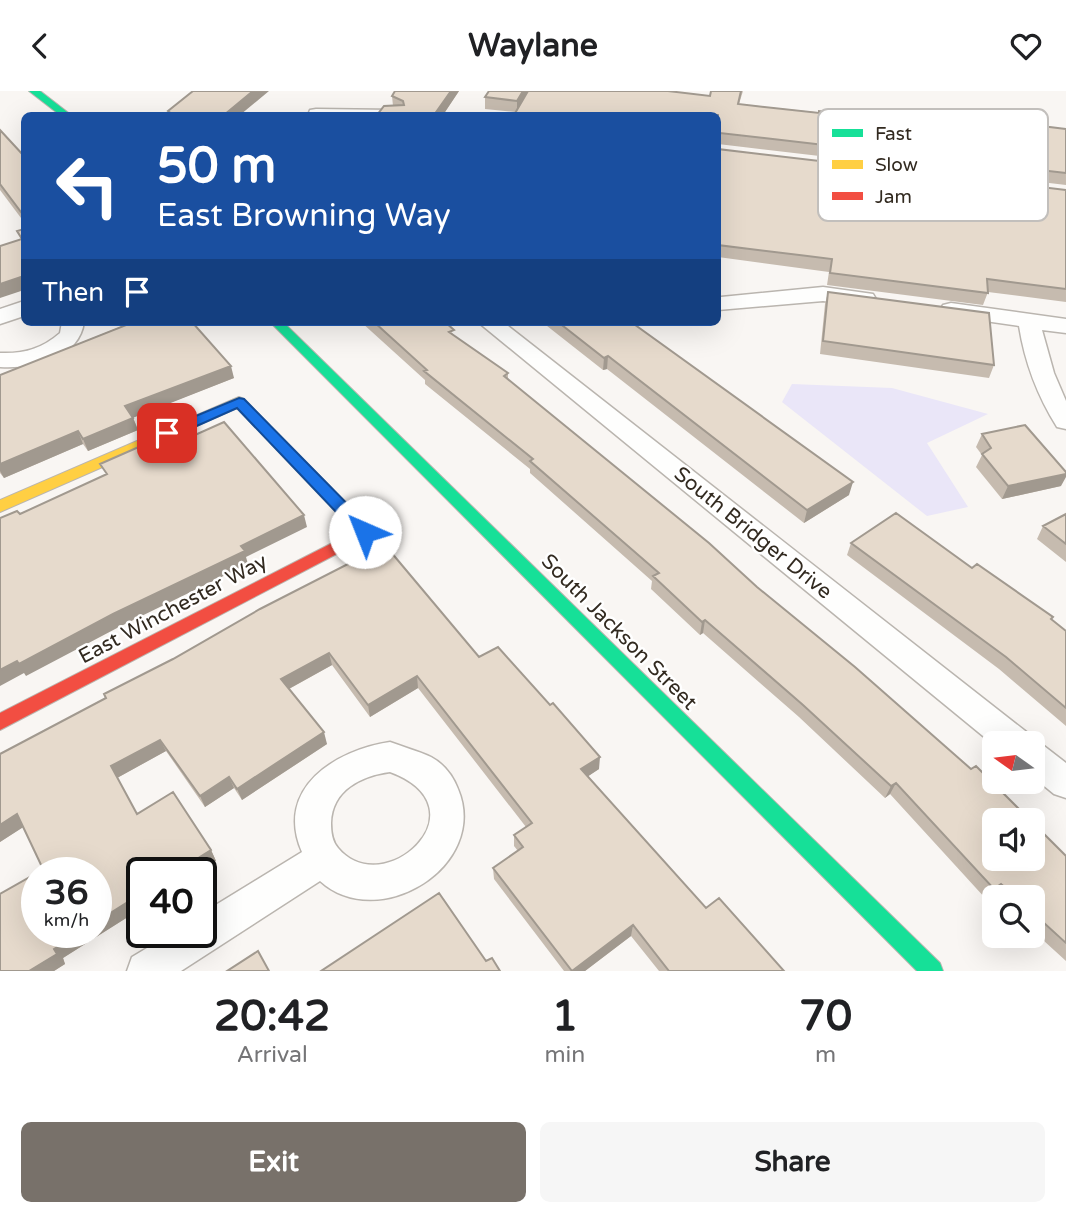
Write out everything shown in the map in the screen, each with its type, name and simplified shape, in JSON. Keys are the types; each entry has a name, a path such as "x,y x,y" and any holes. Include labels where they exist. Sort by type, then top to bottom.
{"street":[{"path":"34,91 63,112"},
{"path":"722,304 823,294 892,303"},
{"path":"933,308 1066,326"},
{"path":"0,317 21,309"},
{"path":"1029,321 1037,366 1053,402 1066,421"},
{"path":"0,360 18,361 50,352 71,335 72,326"},
{"name":"South Jackson Street","path":"280,326 932,971"},
{"name":"South Bridger Drive","path":"494,326 1001,731"},
{"name":"East Winchester Way","path":"0,506 239,402 365,532 0,722"},
{"path":"1045,766 1066,783"},
{"path":"146,971 321,859"}],"shaded area":[{"path":"792,384 892,388 988,414 927,443 968,507 927,516 782,402"}],"building":[{"path":"193,91 253,91 228,112 168,111"},
{"path":"395,91 451,91 436,112 379,112 384,106 404,105 403,101 392,96"},
{"path":"489,91 523,91 517,101 485,97"},
{"path":"528,91 668,91 710,96 711,91 741,91 738,104 818,113 818,144 721,133 721,112 516,112"},
{"path":"1048,127 1066,129 1066,173 1048,171"},
{"path":"0,130 21,153 21,212 0,184"},
{"path":"721,149 818,161 818,221 1048,221 1048,188 1066,190 1066,289 987,279 988,293 830,273 832,259 721,245"},
{"path":"21,239 21,277 0,284 0,246"},
{"path":"828,292 989,313 994,365 823,341"},
{"path":"124,326 196,326 231,366 125,406 133,418 83,439 78,431 0,464 0,375"},
{"path":"378,326 450,326 454,330 449,332 508,373 504,376 709,543 971,769 976,766 982,772 982,795 1005,795 1018,808 982,808 982,871 1045,871 1045,835 1066,856 1066,943 1045,924 1045,885 990,885 896,783 891,786 803,705 705,620 702,622 653,576 659,573 530,461 533,459 424,371 427,370"},
{"path":"563,326 637,326 853,482 807,510 608,356 604,358"},
{"path":"224,422 304,515 241,546 245,551 113,614 19,664 17,661 0,670 0,518 17,511 20,514 107,474 100,464 150,442 157,452"},
{"path":"1025,425 1066,474 1008,486 982,454 991,448 982,434"},
{"path":"896,513 972,568 977,564 1053,617 1051,619 1066,631 1066,708 1006,657 851,543"},
{"path":"1066,514 1066,544 1043,526"},
{"path":"385,545 479,657 498,647 550,705 553,703 600,757 581,769 706,908 719,898 784,971 669,971 633,925 572,971 493,868 523,847 514,835 532,823 417,676 368,705 329,653 281,679 324,732 237,789 229,777 200,796 160,740 111,766 137,814 173,792 211,850 200,857 126,857 126,903 112,912 112,857 37,857 17,814 0,825 0,754 106,698 104,694 173,659 260,609"},
{"path":"21,882 21,948 56,948 57,954 29,971 0,971 0,894"},
{"path":"439,893 486,961 492,958 500,971 321,971"},
{"path":"258,951 269,971 227,971"}],"traffic: fast":[{"path":"34,91 62,112"},
{"path":"280,326 932,971"}],"traffic: slow":[{"path":"0,506 239,402 365,532 344,543"}],"traffic: jam":[{"path":"0,722 344,543"}],"route":[{"path":"167,433 239,402 365,532"}]}
